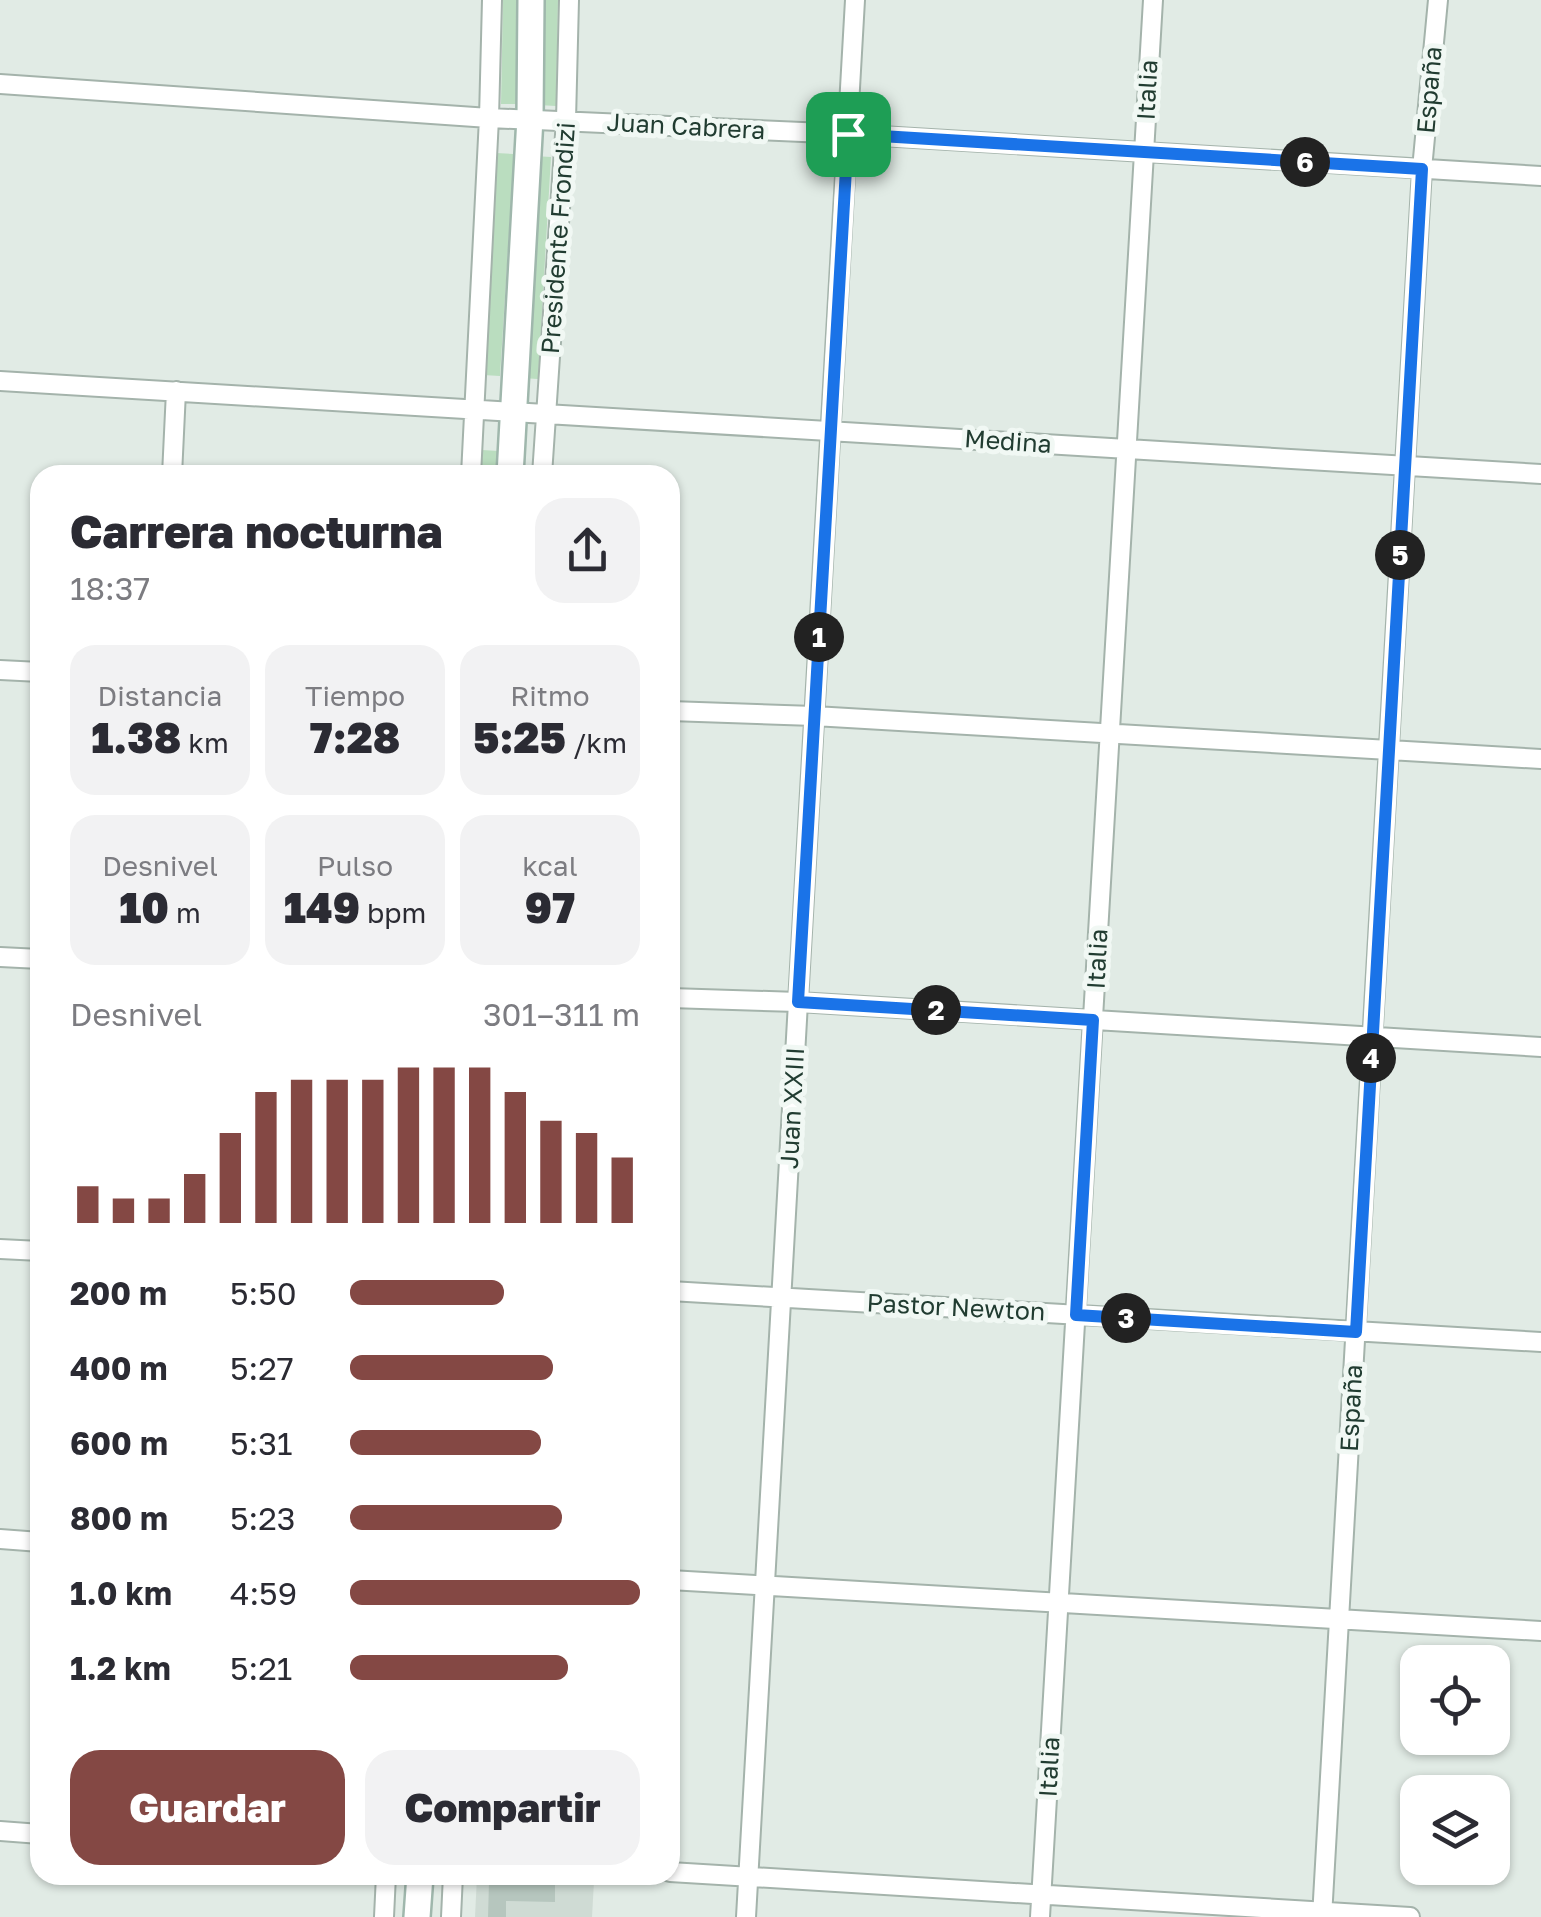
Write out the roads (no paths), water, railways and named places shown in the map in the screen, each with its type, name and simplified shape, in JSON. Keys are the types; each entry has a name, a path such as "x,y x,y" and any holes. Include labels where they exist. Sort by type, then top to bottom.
{"main road":[{"name":"Presidente Frondizi","path":"511,465 530,118 531,0"},
{"path":"417,1917 419,1885"}],"street":[{"path":"471,465 492,0"},
{"name":"Presidente Frondizi","path":"543,465 566,120 569,0"},
{"name":"Juan XXIII","path":"746,1917 855,0"},
{"name":"Italia","path":"1040,1917 1153,0"},
{"name":"España","path":"1322,1915 1422,169 1438,0"},
{"name":"Juan Cabrera","path":"0,84 489,118 848,134 1541,176"},
{"name":"Medina","path":"0,381 1541,474"},
{"path":"172,465 176,391"},
{"path":"0,670 30,672"},
{"path":"680,710 1541,759"},
{"path":"0,957 30,959"},
{"path":"680,998 1541,1046"},
{"path":"0,1249 30,1251"},
{"name":"Pastor Newton","path":"680,1292 1541,1342"},
{"path":"0,1540 30,1542"},
{"path":"680,1580 1541,1630"},
{"path":"0,1832 30,1834"},
{"path":"680,1873 1322,1915 1410,1917"},
{"path":"384,1917 386,1885"},
{"path":"451,1917 453,1885"}]}
